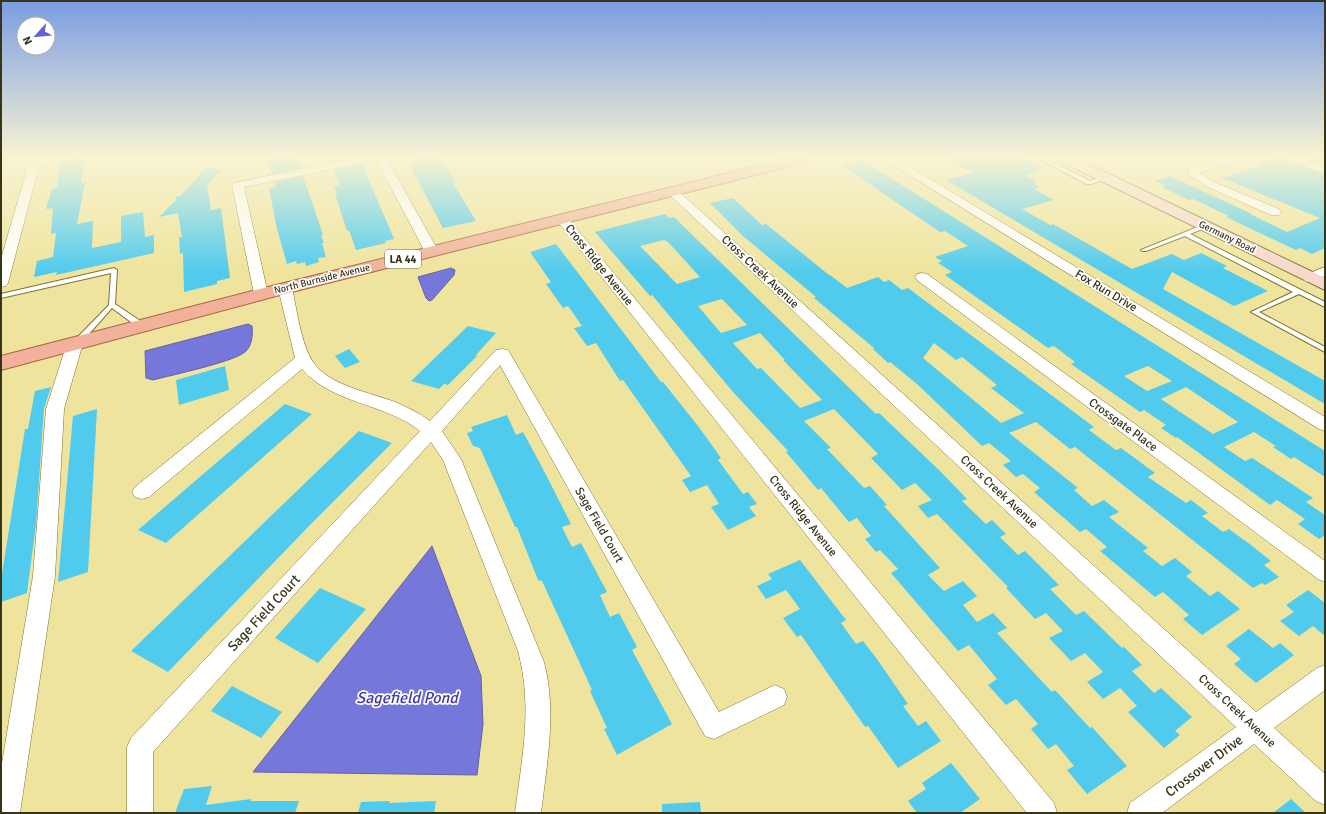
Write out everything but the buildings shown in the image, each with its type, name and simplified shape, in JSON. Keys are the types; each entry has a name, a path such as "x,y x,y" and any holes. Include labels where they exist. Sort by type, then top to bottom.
{"main road":[{"name":"North Burnside Avenue","path":"1,363 284,288 657,196"},
{"name":"Germany Road","path":"1143,196 1325,285"}],"street":[{"path":"1,283 25,196"},
{"path":"240,196 261,294"},
{"path":"402,196 432,252"},
{"name":"Cross Creek Avenue","path":"677,196 1325,792"},
{"name":"Fox Run Drive","path":"949,196 1325,425"},
{"path":"1238,196 1275,212"},
{"name":"Cross Ridge Avenue","path":"563,220 1044,813"},
{"path":"1310,278 1325,271"},
{"name":"Crossgate Place","path":"922,277 1325,573"},
{"path":"284,288 305,363 326,383 402,412 432,431 446,446 529,651 538,695 538,720 528,813"},
{"path":"7,813 44,576 55,409 75,343"},
{"name":"Sage Field Court","path":"140,813 140,747 502,354 714,727 775,697"},
{"path":"142,492 304,359"},
{"name":"Crossover Drive","path":"1140,813 1325,676"}],"lane":[{"path":"1144,250 1205,226"},
{"path":"1185,234 1325,305"},
{"path":"1,296 114,270 112,305 75,343"},
{"path":"1298,292 1254,312 1325,350"},
{"path":"112,305 142,326"}],"water":[{"path":"451,268 455,270 454,275 432,300 429,301 426,298 418,277"},
{"path":"248,324 252,326 251,344 245,352 238,356 187,372 153,380 146,378 145,351"},
{"name":"Sagefield Pond","path":"432,546 481,676 483,724 477,775 253,772"}]}
